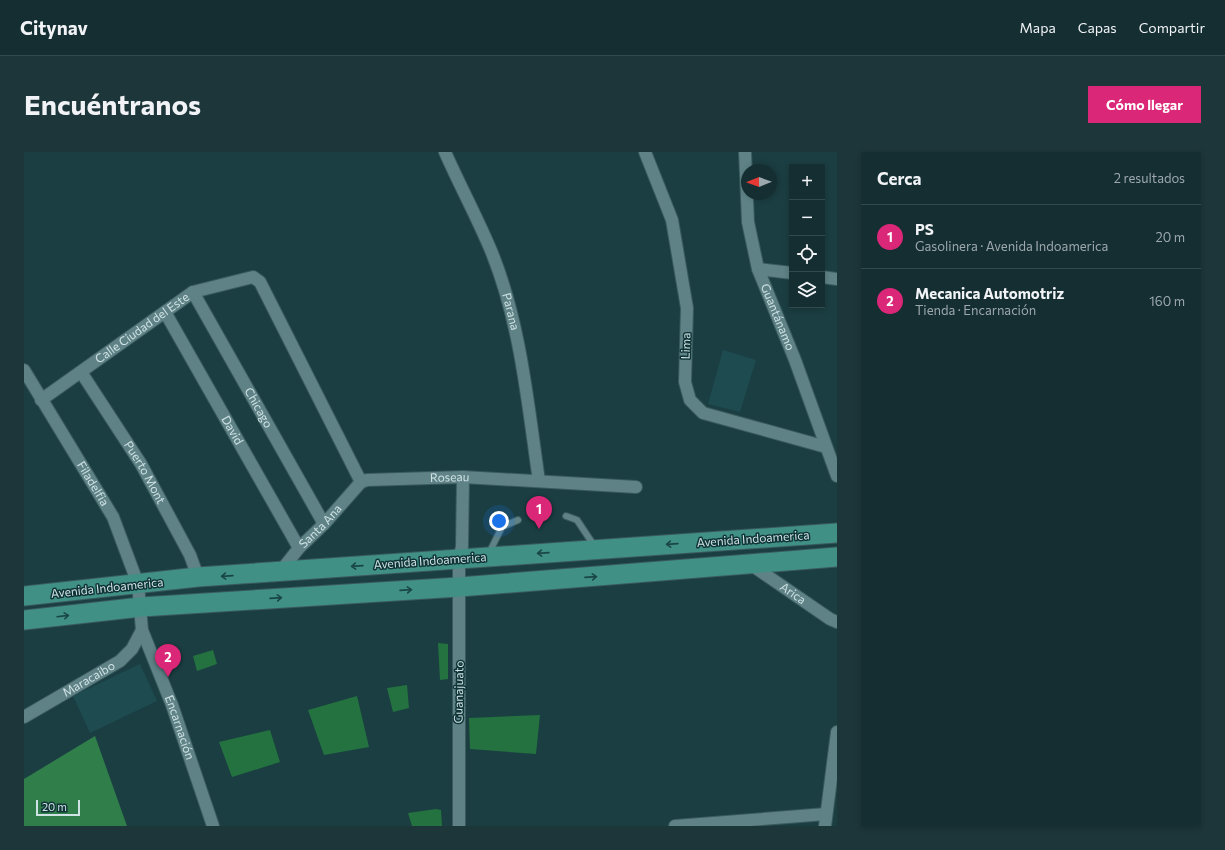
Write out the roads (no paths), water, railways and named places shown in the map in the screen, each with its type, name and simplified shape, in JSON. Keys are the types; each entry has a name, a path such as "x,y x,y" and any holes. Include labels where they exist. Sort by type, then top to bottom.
{"main road":[{"name":"Avenida Indoamerica","path":"24,596 198,578 487,556 597,550 837,533"},
{"name":"Avenida Indoamerica","path":"24,620 141,607 459,587 837,557"}],"street":[{"name":"Parana","path":"444,152 492,254 510,310 526,388 539,482"},
{"name":"Lima","path":"645,152 672,220 681,264 687,308 685,382 690,400 703,412 826,447"},
{"name":"Guantánamo","path":"745,152 748,222 758,269 795,360 837,476"},
{"path":"758,269 789,273"},
{"name":"Calle Ciudad del Este","path":"41,400 193,292 253,277 260,282 361,482"},
{"path":"825,277 837,279"},
{"name":"Chicago","path":"193,292 267,420 324,524"},
{"name":"David","path":"165,312 299,548"},
{"name":"Filadelfia","path":"24,370 113,517 138,584 141,607"},
{"name":"Puerto Mont","path":"81,372 141,464 190,555 198,578"},
{"name":"Roseau","path":"361,482 406,478 463,477 636,488"},
{"name":"Guanajuato","path":"459,826 459,558 462,547 463,477"},
{"name":"Santa Ana","path":"280,572 299,548 324,524 361,482"},
{"name":"Arica","path":"750,564 830,619 837,622"},
{"name":"Encarnación","path":"141,607 142,630 172,705 213,826"},
{"name":"Maracaibo","path":"24,717 120,661 132,649 142,630"},
{"path":"676,826 826,820 837,732"}],"lane":[{"path":"566,516 577,520 597,550"},
{"path":"487,556 502,527 518,520"}],"place":[{"name":"PS","path":"539,529"},
{"name":"Mecanica Automotriz","path":"168,677"}]}
